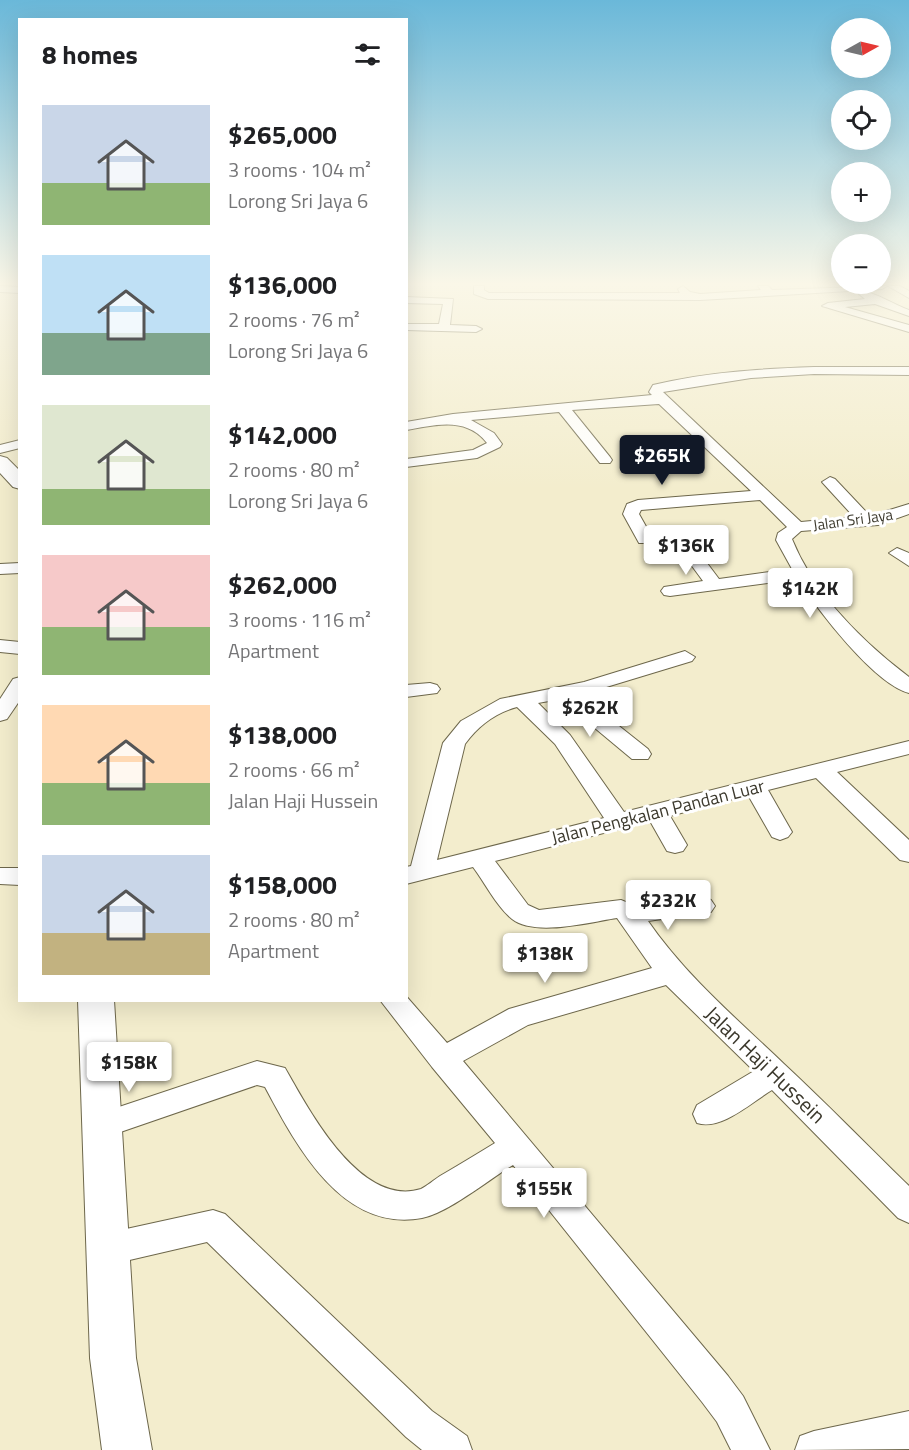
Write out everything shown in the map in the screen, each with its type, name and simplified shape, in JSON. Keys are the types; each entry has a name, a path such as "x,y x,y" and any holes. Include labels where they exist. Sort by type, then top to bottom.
{"main road":[{"path":"1,460 18,481"},
{"path":"96,1002 113,1358 127,1450"}],"street":[{"path":"909,371 830,369 770,372 658,388 660,396 797,527 784,537 784,540 815,596 847,635 909,687"},
{"path":"408,426 453,418 660,396"},
{"path":"562,407 605,460"},
{"path":"409,463 477,454 495,444 493,439 485,434 453,418"},
{"path":"1,460 18,446"},
{"path":"830,482 866,521"},
{"path":"645,539 631,514 633,507 638,505 764,495"},
{"name":"Jalan Sri Jaya","path":"797,527 866,521 890,517 909,509"},
{"path":"686,547 715,585"},
{"path":"0,568 18,568"},
{"path":"670,591 802,573"},
{"path":"0,646 18,648"},
{"path":"414,874 454,743 468,725 480,716 520,700 588,687 685,657"},
{"path":"408,691 430,689"},
{"path":"564,692 640,754"},
{"path":"520,700 539,714 558,734 619,822"},
{"name":"Jalan Pengkalan Pandan Luar","path":"414,874 909,747"},
{"path":"821,770 909,854"},
{"path":"754,787 780,832"},
{"path":"656,812 675,845"},
{"path":"479,858 519,911 528,917 539,919 621,909 630,914 702,906"},
{"path":"0,876 18,877"},
{"name":"Jalan Haji Hussein","path":"630,914 671,973 775,1073 909,1208"},
{"path":"442,1059 528,1014 671,973"},
{"path":"396,1002 517,1146 741,1432"},
{"path":"103,1125 257,1073 275,1077 293,1111 341,1178 371,1200 396,1204 424,1203 517,1146"},
{"path":"708,1114 775,1073"},
{"path":"107,1222 213,1225 419,1424 453,1450"},
{"path":"814,1450 909,1430"}]}
